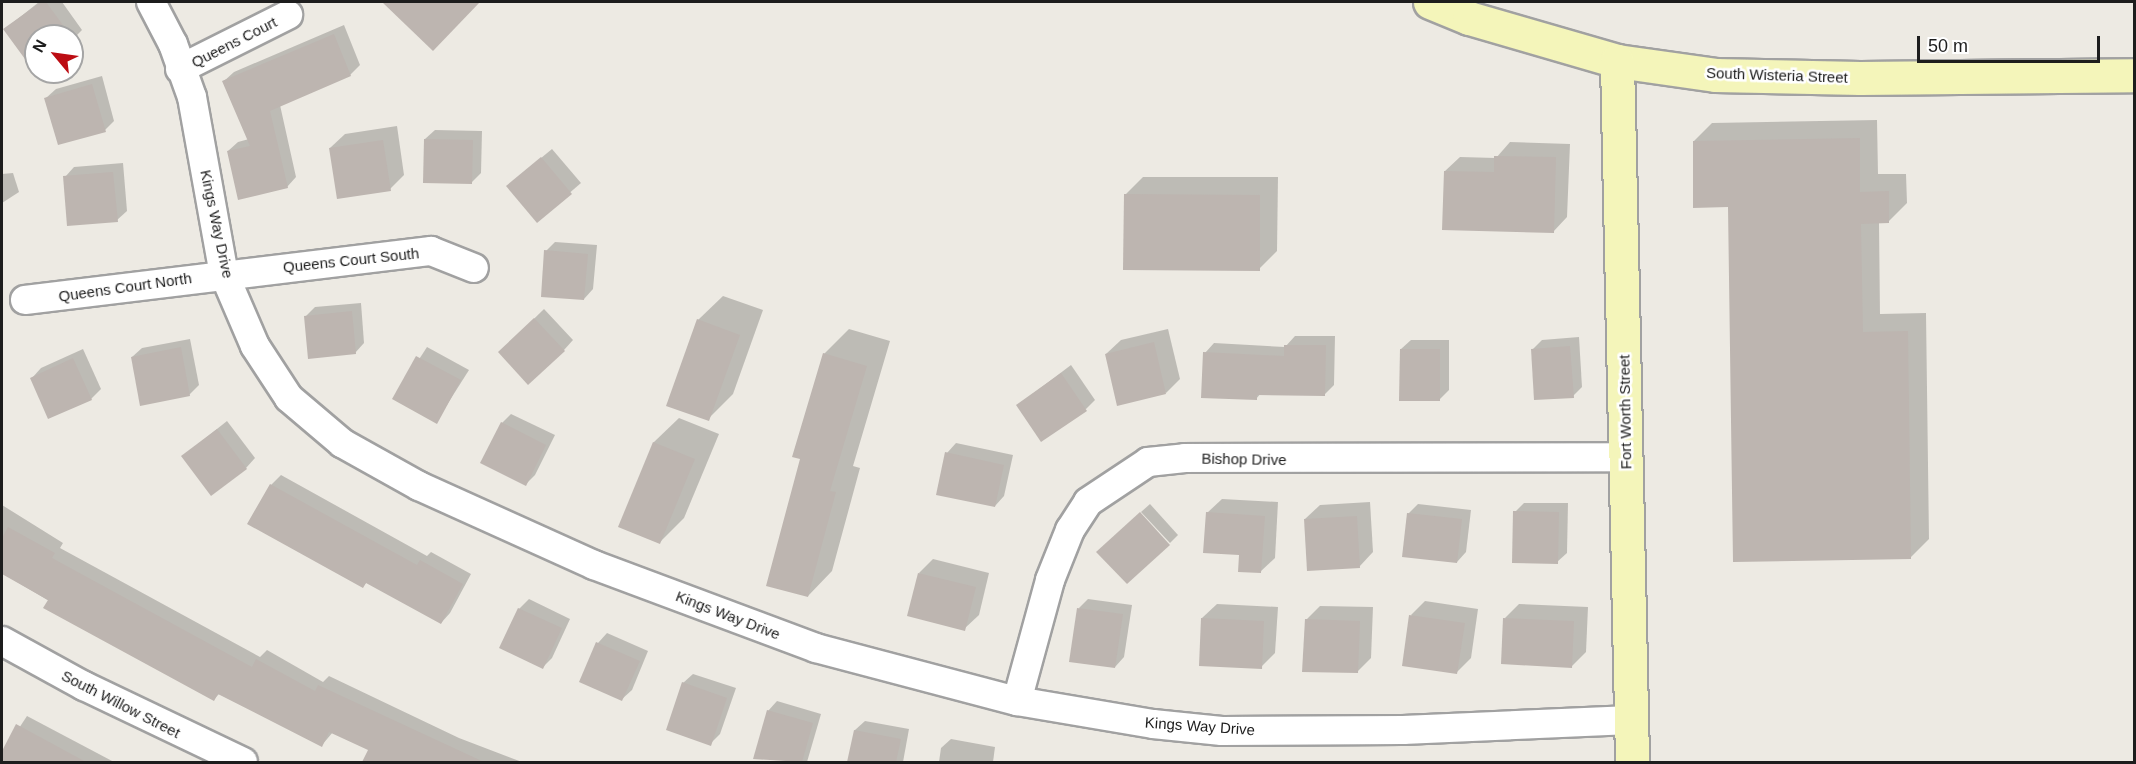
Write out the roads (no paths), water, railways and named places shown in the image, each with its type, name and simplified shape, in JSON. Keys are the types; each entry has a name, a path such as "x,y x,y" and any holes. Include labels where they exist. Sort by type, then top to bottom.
{"street":[{"name":"Kings Way Drive","path":"151,2 173,44 180,69 192,97 224,274 255,346 290,398 342,443 410,480 594,565 816,648 1017,701 1153,724 1222,731 1402,730 1631,720"},
{"name":"South Wisteria Street","path":"1430,2 1469,18 1617,61 1726,75 1870,78 2134,75"},
{"name":"Queens Court","path":"180,69 288,15"},
{"name":"Fort Worth Street","path":"1617,61 1632,762"},
{"name":"Queens Court South","path":"224,274 431,251 474,268"},
{"name":"Queens Court North","path":"25,300 224,274"},
{"name":"Bishop Drive","path":"1017,701 1050,580 1070,530 1088,502 1148,462 1185,458 1626,457"},
{"name":"South Willow Street","path":"2,641 84,686 243,762"}]}
